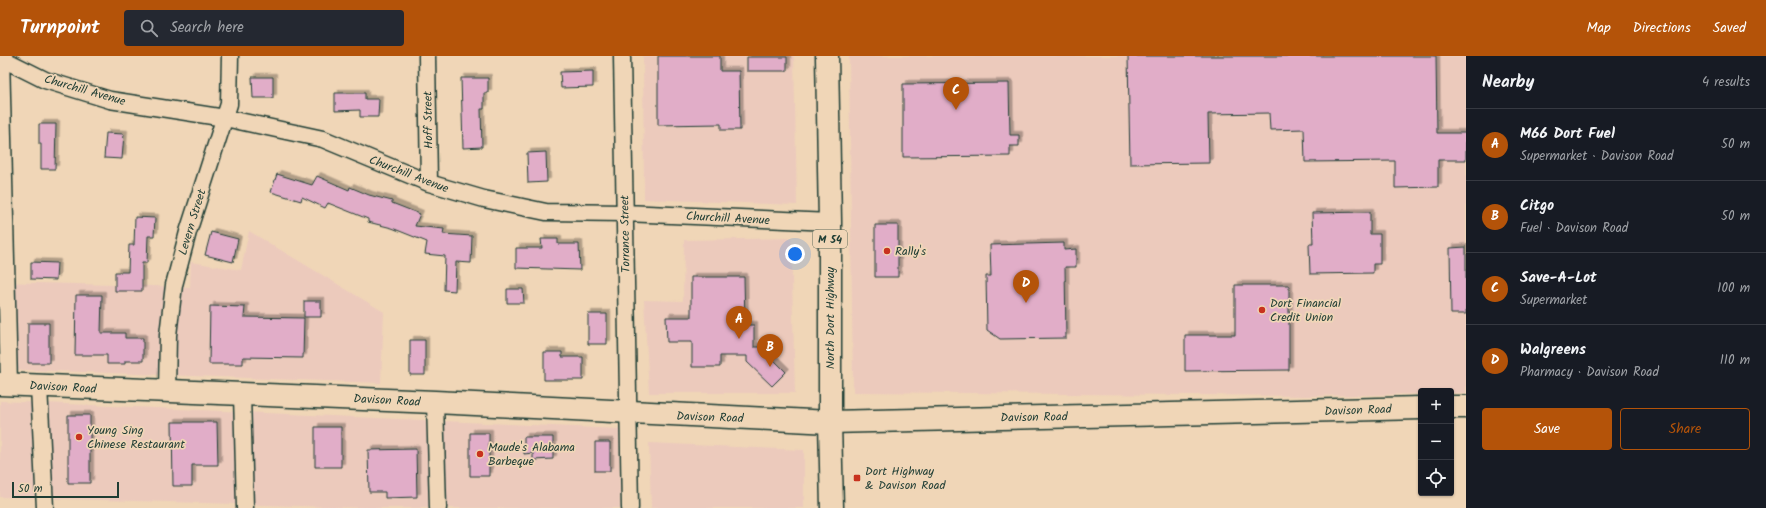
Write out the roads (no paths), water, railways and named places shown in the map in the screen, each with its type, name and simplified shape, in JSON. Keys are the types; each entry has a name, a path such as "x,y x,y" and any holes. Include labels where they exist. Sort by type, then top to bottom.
{"main road":[{"name":"North Dort Highway","path":"827,56 832,508"},
{"name":"Davison Road","path":"5,384 167,392 435,402 681,416 830,422 1418,408"},
{"path":"1454,407 1466,407"}],"street":[{"name":"Levern Street","path":"167,392 168,335 174,285 188,232 229,104 230,56"},
{"name":"Hoff Street","path":"427,56 429,184"},
{"name":"Torrance Street","path":"622,56 630,508"},
{"name":"Churchill Avenue","path":"1,57 45,80 110,100 225,118 323,139 429,184 484,199 546,212 625,213 830,222"},
{"path":"1,57 5,384"},
{"path":"39,386 45,508"},
{"path":"242,394 245,508"},
{"path":"435,402 438,508"}],"place":[{"name":"Save-A-Lot","path":"956,110"},
{"name":"Rally's","path":"887,251"},
{"name":"Walgreens","path":"1026,303"},
{"name":"Dort Financial Credit Union","path":"1262,310"},
{"name":"M66 Dort Fuel","path":"739,339"},
{"name":"Citgo","path":"770,367"},
{"name":"Young Sing Chinese Restaurant","path":"79,437"},
{"name":"Maude's Alabama Barbeque","path":"480,454"},
{"name":"Dort Highway & Davison Road","path":"857,478"}]}
